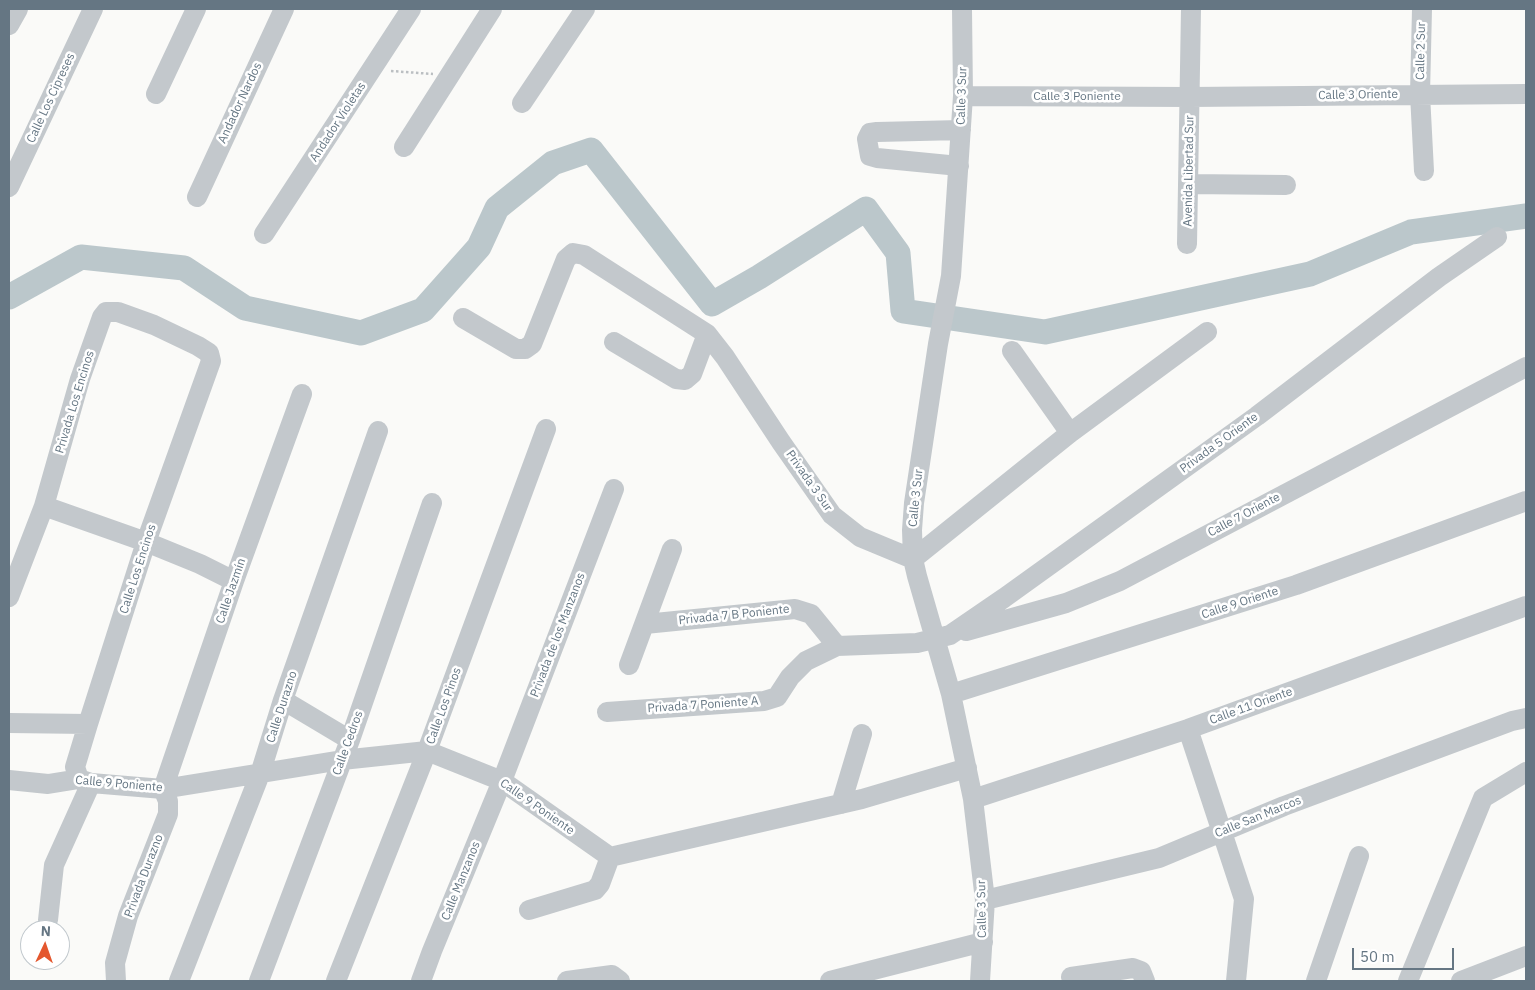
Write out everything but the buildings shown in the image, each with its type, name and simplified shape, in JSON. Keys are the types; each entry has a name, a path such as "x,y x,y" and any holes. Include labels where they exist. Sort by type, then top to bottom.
{"street":[{"path":"9,26 18,9"},
{"name":"Calle Los Cipreses","path":"9,188 93,9"},
{"path":"156,94 196,9"},
{"name":"Andador Nardos","path":"197,197 284,9"},
{"name":"Andador Violetas","path":"264,234 411,9"},
{"path":"404,147 492,9"},
{"path":"522,104 585,9"},
{"name":"Calle 3 Sur","path":"962,9 963,96 951,276 938,344 914,503 913,559 917,576 943,637 951,694 973,799 985,900 980,981"},
{"name":"Avenida Libertad Sur","path":"1187,244 1191,9"},
{"name":"Calle 2 Sur","path":"1422,9 1420,94 1424,171"},
{"name":"Calle 3 Oriente","path":"1190,98 1526,94"},
{"name":"Calle 3 Poniente","path":"963,96 1190,98"},
{"path":"959,166 870,156 867,139 870,133 877,132 961,130"},
{"path":"1188,184 1286,185"},
{"name":"Privada 5 Oriente","path":"943,637 1004,598 1249,421 1439,277 1497,237"},
{"name":"Privada 3 Sur","path":"463,318 516,349 525,349 532,344 566,259 573,253 584,255 707,334 725,357 781,442 832,514 860,537 913,559"},
{"name":"Privada Los Encinos","path":"44,506 80,379 102,317 106,312 118,312 154,325 198,346 209,353 211,361"},
{"path":"913,559 1070,433 1207,332"},
{"path":"614,342 676,379 685,380 692,374 707,334"},
{"path":"1012,351 1070,433"},
{"name":"Calle Los Encinos","path":"85,781 75,767 146,542 211,361"},
{"name":"Calle 7 Oriente","path":"837,646 917,642 943,637 1066,603 1120,581 1526,367"},
{"name":"Calle Jazmín","path":"164,789 234,581 302,394"},
{"name":"Calle Los Pinos","path":"336,981 427,752 546,429"},
{"name":"Calle Durazno","path":"179,981 260,774 283,700 378,430"},
{"name":"Privada de los Manzanos","path":"502,781 614,489"},
{"name":"Calle 9 Oriente","path":"951,694 1296,585 1526,501"},
{"name":"Calle Cedros","path":"258,981 350,740 432,503"},
{"path":"9,597 44,506 146,542 200,564 234,581"},
{"path":"629,665 672,549"},
{"name":"Calle 11 Oriente","path":"973,799 1188,729 1526,606"},
{"name":"Privada 7 B Poniente","path":"645,624 795,609 811,614 837,646"},
{"name":"Privada 7 Poniente A","path":"607,712 764,701 778,697 790,677 806,661 837,646"},
{"path":"283,700 350,740"},
{"name":"Calle San Marcos","path":"985,900 1159,858 1221,832 1452,743 1512,721 1526,718"},
{"path":"9,723 88,724"},
{"path":"1188,729 1244,899 1236,981"},
{"path":"841,804 862,734"},
{"name":"Calle 9 Poniente","path":"9,780 48,784 85,781 164,789 342,760 427,752 502,781 610,857"},
{"path":"529,910 595,890 600,884 610,857 841,804 967,768"},
{"path":"1408,981 1482,798 1526,772"},
{"path":"48,920 54,865 85,781"},
{"name":"Calle Manzanos","path":"421,981 502,781"},
{"name":"Privada Durazno","path":"116,972 128,916 168,814 168,801 164,789"},
{"path":"1316,981 1359,856"},
{"path":"830,981 983,942"},
{"path":"1461,981 1487,976 1526,956"},
{"path":"1071,977 1133,968 1141,971 1145,981"},
{"path":"567,981 612,975 620,981"}],"path":[{"path":"372,69 450,75"}],"waterway":[{"path":"9,297 81,257 184,268 245,308 361,333 423,310 479,247 497,208 553,163 591,150 712,304 759,277 866,209 898,253 903,311 1045,332 1310,274 1411,232 1526,216"}]}
